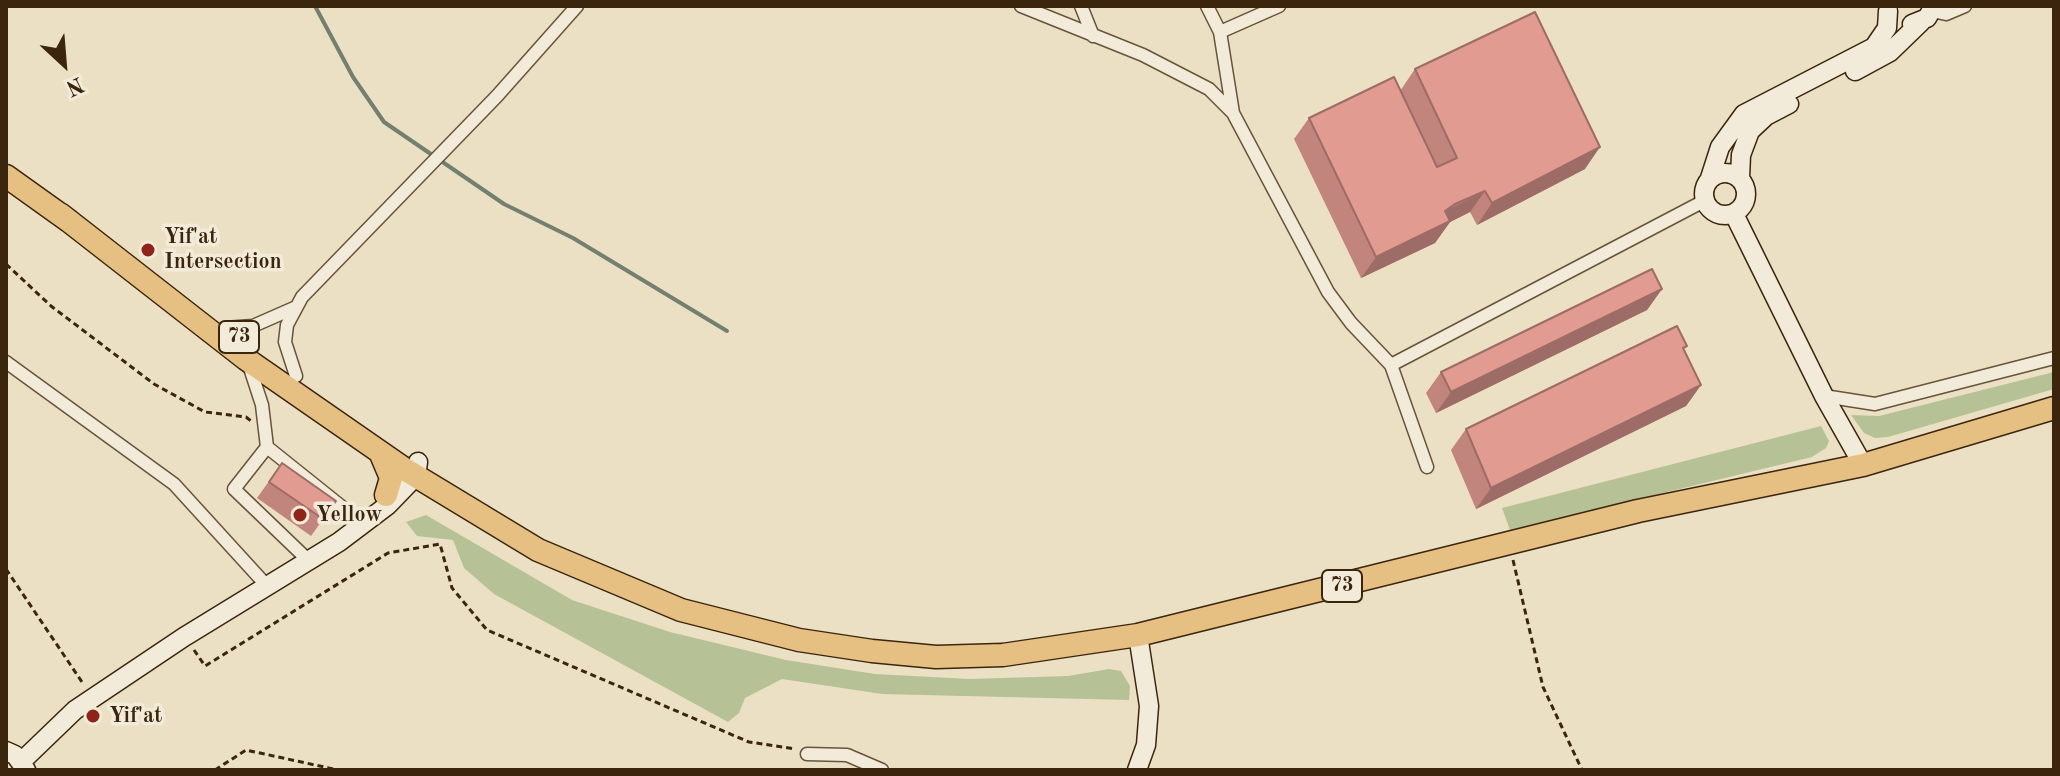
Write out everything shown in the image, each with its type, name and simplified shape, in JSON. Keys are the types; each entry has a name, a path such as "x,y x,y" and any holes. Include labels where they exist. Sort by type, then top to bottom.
{"highway":[{"name":"73","path":"6,176 296,376 437,490 538,550 681,610 799,640 872,651 936,657 1003,655 1138,635 1638,511 1863,465 2054,408"},
{"name":"73","path":"60,214 246,359 379,451 624,587"},
{"path":"379,451 391,478 392,496 417,490 437,490"}],"street":[{"path":"225,328 253,326 294,308 497,96 577,6"},
{"path":"1021,6 1187,77 1209,89 1233,113 1328,292 1351,323 1391,365 1427,467"},
{"path":"1081,6 1093,36"},
{"path":"1207,6 1220,32 1233,113"},
{"path":"1220,32 1279,6"},
{"path":"1887,9 1904,24 1929,13 1946,14 1965,6"},
{"path":"1734,214 1713,213 1704,201 1704,187 1720,147 1744,114 1874,47 1887,28 1887,9"},
{"path":"1734,214 1746,198 1740,178 1744,144 1758,122 1879,59 1929,13"},
{"path":"1710,178 1727,173 1740,178"},
{"path":"1391,365 1704,201"},
{"path":"1734,214 1824,396 1863,465"},
{"path":"294,308 285,342 296,376"},
{"path":"1824,396 1875,404 2054,358"},
{"path":"246,359 259,393 267,441 362,523"},
{"path":"6,362 174,484 267,586"},
{"path":"267,441 234,489 308,560"},
{"path":"18,761 93,699 362,523 392,496 413,469"},
{"path":"1137,770 1146,745 1149,706 1138,635"},
{"path":"807,754 847,755 879,769"}],"path":[{"path":"6,264 51,306 154,384 205,412 246,417 267,441"},
{"path":"184,637 205,666 388,553 440,544 452,588 487,630 749,742 790,746 807,754"},
{"path":"1510,544 1529,640 1543,687 1582,770"},
{"path":"6,569 93,699"},
{"path":"215,770 246,750 338,770"}],"green space":[{"path":"2054,372 2054,389 1888,437 1875,438 1864,433 1851,415 1879,416"},
{"path":"1821,426 1829,441 1826,448 1812,457 1510,530 1502,508"},
{"path":"426,515 572,600 670,632 786,660 875,674 970,679 1068,676 1109,669 1121,671 1130,686 1129,700 882,694 782,679 745,698 739,713 728,722 494,594 464,568 453,540 417,536 406,522"}],"building":[{"path":"1535,12 1600,147 1492,203 1485,191 1455,204 1445,211 1450,221 1376,257 1309,118 1394,77 1437,167 1457,158 1415,69"},
{"path":"1652,269 1662,289 1451,392 1441,372"},
{"path":"1677,326 1687,346 1683,348 1701,385 1491,488 1466,429"},
{"path":"282,463 336,501 323,519 269,482"}],"waterway":[{"path":"315,6 353,77 384,122 504,204 573,238 727,331"}],"place":[{"name":"Yif'at Intersection","path":"148,250"},
{"name":"Yellow","path":"300,515"},
{"name":"Yif'at","path":"93,716"}]}
